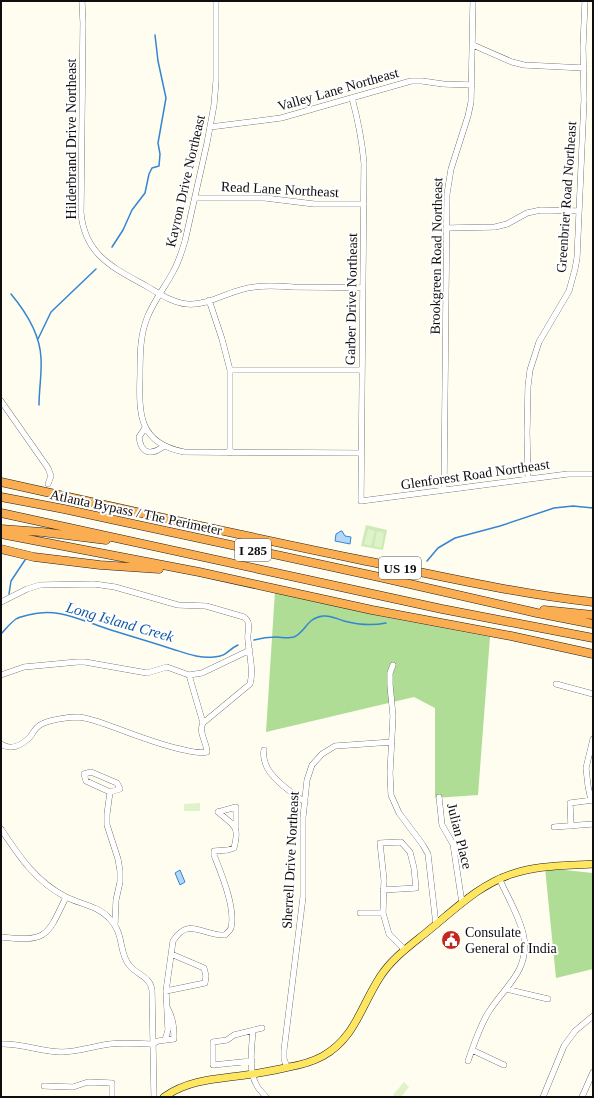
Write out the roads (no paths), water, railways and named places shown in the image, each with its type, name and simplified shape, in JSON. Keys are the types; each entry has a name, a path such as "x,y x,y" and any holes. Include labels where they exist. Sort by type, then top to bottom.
{"highway":[{"name":"US 19","path":"1,482 468,582 546,597 593,602"},
{"name":"Atlanta Bypass / The Perimeter","path":"1,497 379,576 537,614 593,624"},
{"name":"Atlanta Bypass / The Perimeter","path":"1,512 442,609 593,638"},
{"path":"1,529 143,543"},
{"path":"1,534 199,572 372,610 535,641 593,656"},
{"path":"1,548 34,557 100,565 199,572"},
{"path":"492,603 593,615"}],"main road":[{"path":"164,1097 193,1082 253,1074 316,1060 330,1052 341,1043 352,1030 381,975 393,961 462,903 487,885 499,878 528,870 593,864"}],"street":[{"name":"Hilderbrand Drive Northeast","path":"82,1 81,213 83,228 91,246 104,261 173,301 184,304 197,304 236,290 255,286 363,288"},
{"name":"Kayron Drive Northeast","path":"216,1 216,81 210,127 182,254 147,319 140,346 139,407 141,418 153,438 164,446 173,450 184,452 361,453"},
{"name":"Brookgreen Road Northeast","path":"444,490 447,194 449,177 468,116 472,85 474,1"},
{"name":"Greenbrier Road Northeast","path":"528,479 526,432 530,370 539,342 564,301 573,280 577,258 584,100 583,33 585,1"},
{"path":"473,45 512,62 524,65 584,68"},
{"name":"Valley Lane Northeast","path":"210,127 281,118 411,81 472,85"},
{"name":"Garber Drive Northeast","path":"352,98 359,121 362,144 364,204 361,501"},
{"name":"Read Lane Northeast","path":"195,198 265,198 314,204 364,204"},
{"path":"447,228 495,227 507,224 527,213 540,210 579,211"},
{"path":"209,300 222,339 230,370 230,453"},
{"path":"230,370 362,370"},
{"path":"1,401 48,468 50,476 48,484"},
{"path":"146,428 139,437 140,444 145,451 157,452 164,446"},
{"name":"Glenforest Road Northeast","path":"361,501 568,474 593,474"},
{"path":"1,602 27,589 40,585 94,584 110,586 178,605 206,606 244,617 248,623 251,680 250,684 203,724 201,729 207,746 207,752 202,753 166,746 92,720 76,717 64,718 42,724 37,727 30,737 23,743 15,747 8,747 1,744"},
{"path":"1,675 24,667 85,662 147,673 167,667 189,675 202,673 250,650"},
{"path":"393,665 390,673 393,716 390,773 391,795 399,813 428,854 436,925"},
{"path":"189,675 203,724"},
{"path":"556,684 593,694"},
{"path":"572,826 570,803 592,800 588,786 586,768 593,738"},
{"name":"Sherrell Drive Northeast","path":"287,1067 284,1059 284,1050 303,897 303,817 307,780 312,765 322,754 335,746 392,742"},
{"path":"264,750 263,757 266,767 290,792 305,802"},
{"path":"91,772 117,783 120,789 110,792 86,781 84,774 91,772"},
{"path":"110,792 106,814 107,825 118,859 120,871 120,882 116,900 115,925"},
{"name":"Julian Place","path":"438,797 442,825 453,844 462,903"},
{"path":"554,826 593,824"},
{"path":"1,1044 19,1045 44,1051 64,1052 112,1044 153,1044 158,1041 165,1040 168,1030 166,991 172,941 177,934 187,928 195,928 216,935 225,935 230,930 232,920 226,887 214,855 214,851 234,848 238,836 236,828"},
{"path":"1,829 28,867 45,883 66,897 101,911 109,917 120,935 126,962 134,970 147,978 152,986 154,1097"},
{"path":"383,890 416,888 414,868 410,852 401,842 380,843 384,880 383,890 383,913 389,934 405,950"},
{"path":"468,1061 485,1018 516,977 524,957 524,944 520,924 499,878"},
{"path":"1,937 31,939 38,937 46,932 52,925 66,897"},
{"path":"360,914 383,913"},
{"path":"166,991 205,983 206,976 204,968 171,954"},
{"path":"506,989 548,999"},
{"path":"543,1097 564,1046 575,1031 593,1016"},
{"path":"252,1061 213,1065 214,1042 227,1040 234,1035 262,1028"},
{"path":"253,1030 253,1074 256,1084 266,1097"},
{"path":"472,1050 504,1065"},
{"path":"582,1097 593,1072"},
{"path":"44,1086 73,1087 88,1082 112,1083 112,1097"}],"water":[{"path":"341,531 345,536 351,537 350,544 335,541 336,534"},
{"path":"180,870 185,882 180,885 175,873"}],"waterway":[{"path":"112,247 123,230 132,210 145,193 149,174 152,168 159,166 160,154 158,143 166,98 158,61 155,35"},
{"path":"38,339 51,312 96,269"},
{"path":"11,294 27,316 38,340 41,364 39,405"},
{"name":"Long Island Creek","path":"427,561 438,548 455,538 500,526 554,508 573,506 593,508"},
{"path":"9,594 11,581 25,560"},
{"name":"Long Island Creek","path":"1,634 17,618 48,612 67,615 113,631 197,656 219,656 225,654 238,645"},
{"name":"Long Island Creek","path":"254,640 271,637 294,637 298,635 313,619 323,616 360,624 375,625 386,623"}],"place":[{"name":"Consulate General of India","path":"451,940"}]}
